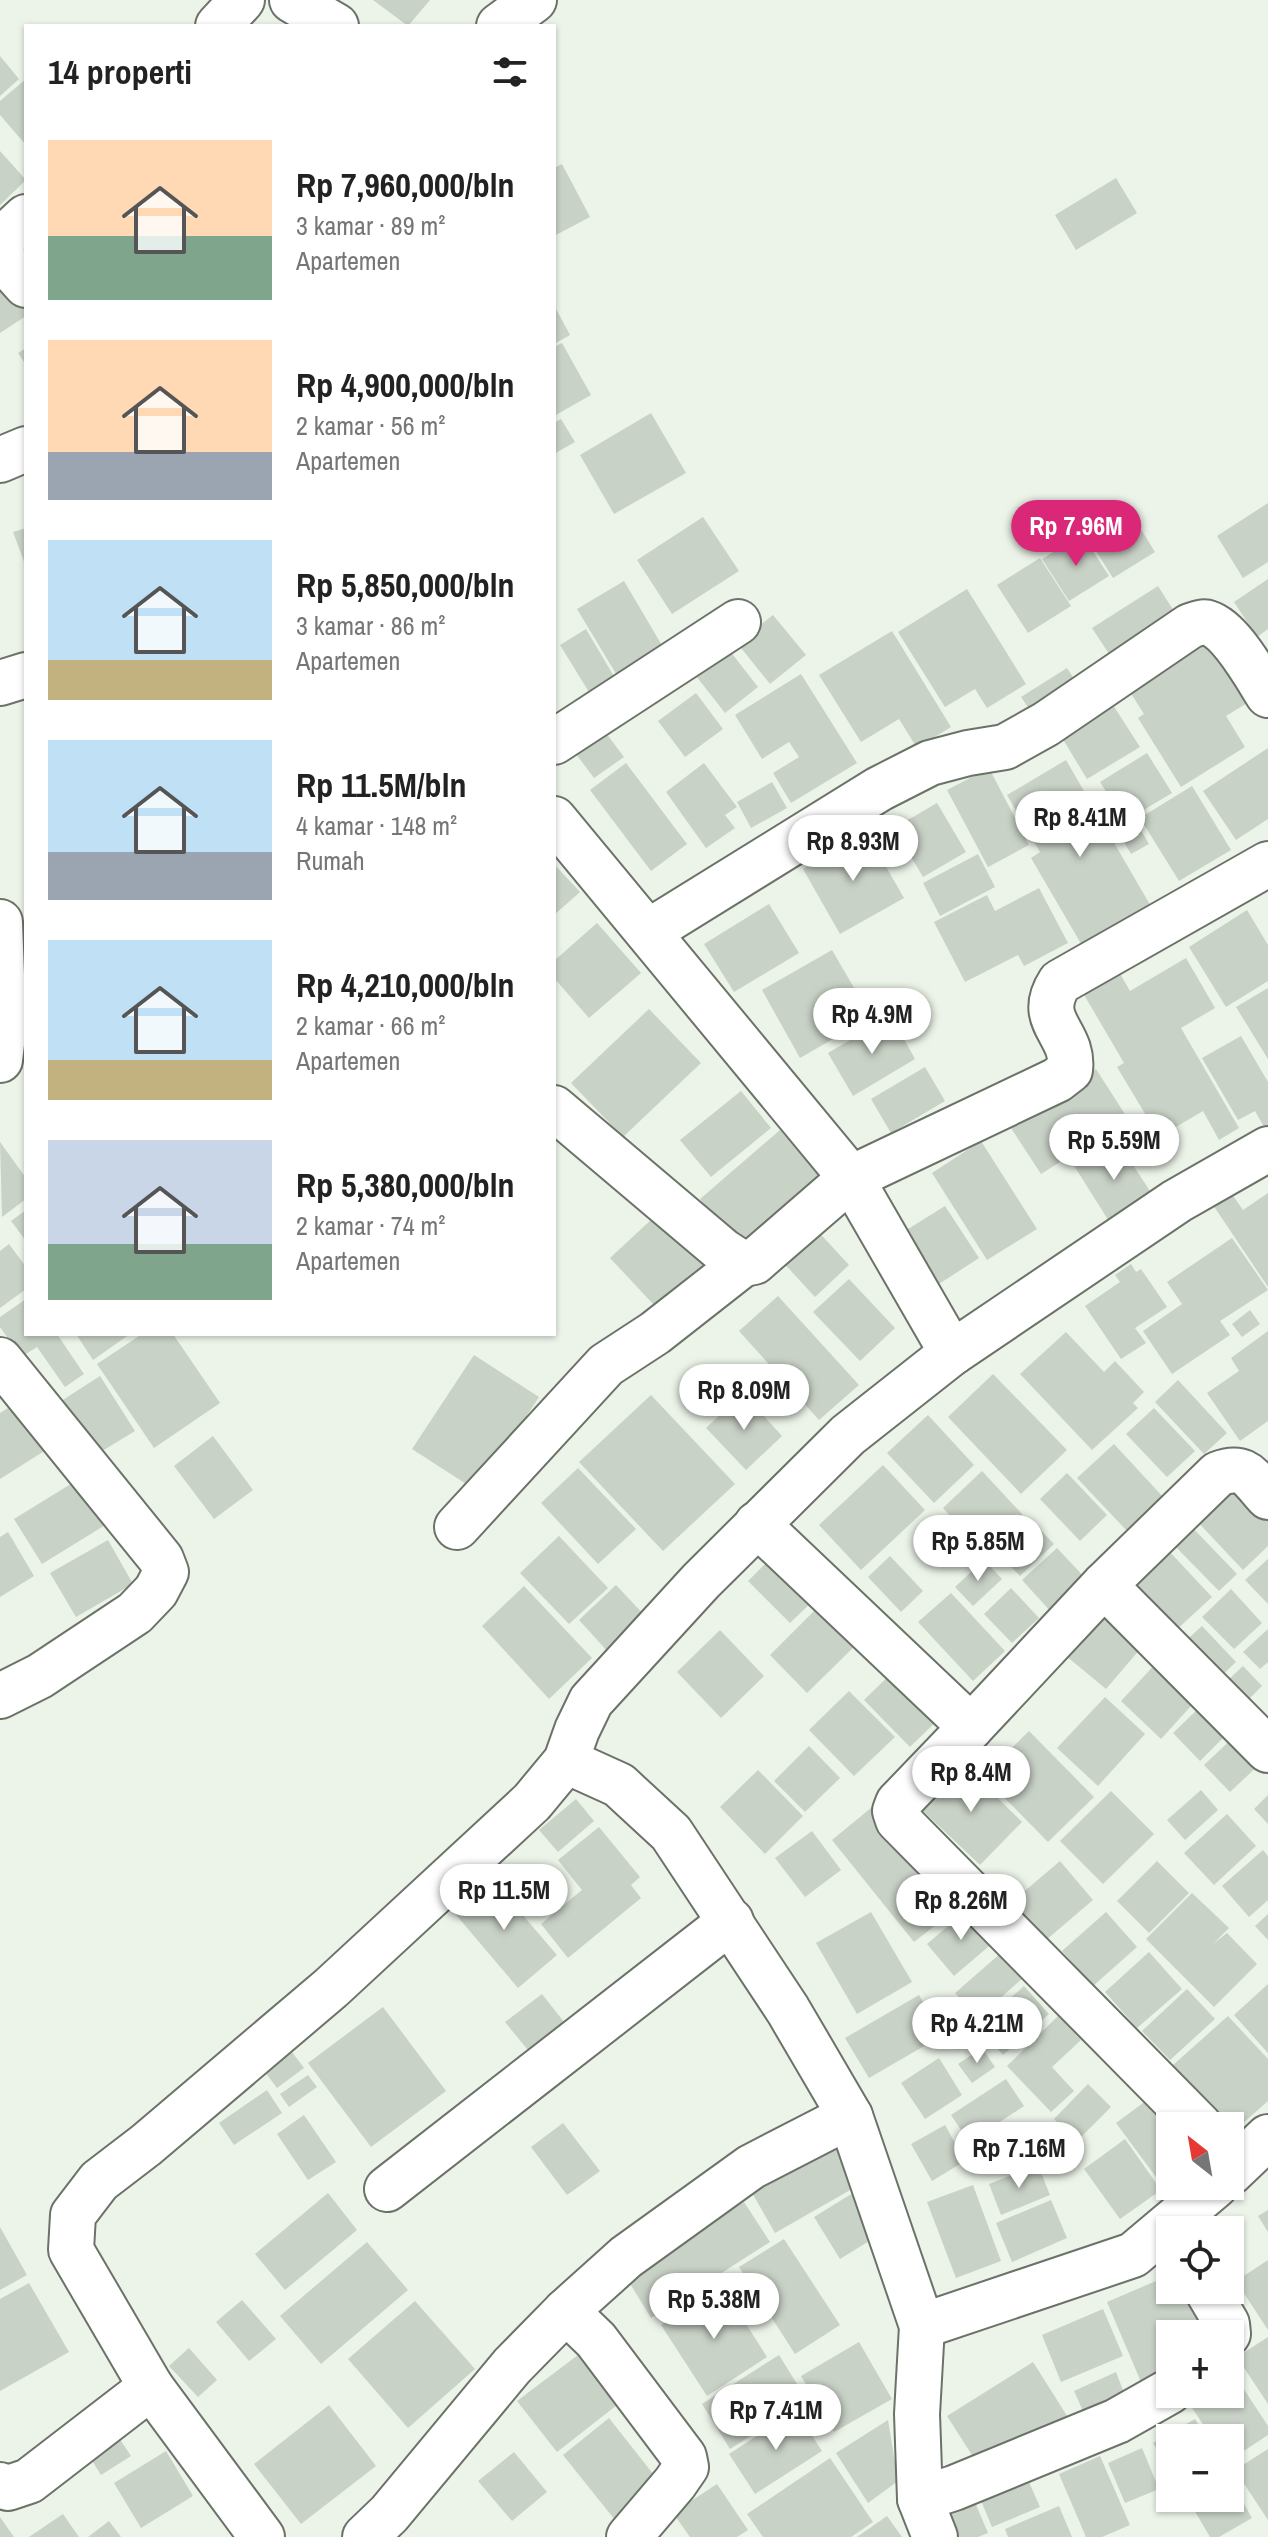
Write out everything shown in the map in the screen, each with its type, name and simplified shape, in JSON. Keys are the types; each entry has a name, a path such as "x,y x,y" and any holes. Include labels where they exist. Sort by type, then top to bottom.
{"street":[{"path":"220,24 242,0"},
{"path":"292,0 333,24"},
{"path":"0,241 24,219"},
{"path":"0,256 24,283"},
{"path":"0,460 24,450"},
{"path":"648,932 879,789 930,763 1005,747 1046,724 1190,626 1205,621 1236,645 1268,695"},
{"path":"556,741 738,622"},
{"path":"0,683 24,676"},
{"path":"556,821 851,1178 952,1353"},
{"path":"457,1527 606,1365 655,1333 743,1264 754,1262 851,1178 1057,1080 1070,1070 1071,1056 1049,1009 1051,996 1060,982 1268,864"},
{"path":"0,922 4,1027 0,1060"},
{"path":"556,1110 723,1251 743,1264"},
{"path":"262,2537 151,2387 71,2250 73,2215 99,2181 331,1988 532,1802 566,1761 591,1701 701,1581 848,1435 952,1353 1177,1201 1268,1149"},
{"path":"0,1360 161,1559 166,1572 156,1591 135,1613 40,1676 0,1696"},
{"path":"1186,2112 898,1820 895,1811 898,1803 1104,1585 1218,1474 1231,1469 1244,1471 1268,1497"},
{"path":"757,1524 971,1727"},
{"path":"1104,1585 1268,1750"},
{"path":"566,1761 619,1785 671,1833 788,2010 850,2116 922,2326 917,2414 928,2518"},
{"path":"387,2189 731,1921"},
{"path":"365,2537 389,2514 512,2366 566,2311 626,2257 751,2167 850,2116"},
{"path":"1186,2216 1201,2200"},
{"path":"922,2326 1133,2255 1156,2242"},
{"path":"566,2311 596,2340 684,2457 686,2467 629,2537"},
{"path":"0,2485 8,2488 29,2481 151,2387"},
{"path":"928,2518 954,2488 1117,2421 1156,2399"}],"building":[{"path":"373,0 430,0 410,24 405,24"},
{"path":"0,56 19,79 0,96"},
{"path":"24,81 24,143 0,115 0,101"},
{"path":"0,151 24,178 24,182 0,205"},
{"path":"562,164 590,217 556,235 556,167"},
{"path":"1116,178 1137,213 1076,250 1055,215"},
{"path":"0,264 24,301 24,317 0,333"},
{"path":"556,309 570,335 556,343"},
{"path":"562,343 591,395 556,415 556,346"},
{"path":"651,413 686,473 614,514 580,455"},
{"path":"561,419 575,442 556,453 556,422"},
{"path":"1124,502 1155,552 1113,578 1082,529"},
{"path":"1268,503 1268,562 1243,578 1217,536"},
{"path":"703,517 739,571 672,614 637,560"},
{"path":"24,529 24,562 13,532"},
{"path":"1082,534 1109,576 1069,601 1042,559"},
{"path":"1040,558 1071,606 1028,633 997,585"},
{"path":"1268,579 1268,629 1257,637 1234,602"},
{"path":"624,581 670,659 624,687 577,609"},
{"path":"1158,586 1182,624 1117,666 1092,628"},
{"path":"967,589 1026,684 987,708 975,689 945,707 898,632"},
{"path":"773,615 806,655 770,684 737,643"},
{"path":"1211,625 1257,697 1226,716 1245,747 1181,787 1138,718 1144,714 1123,681"},
{"path":"586,629 622,690 597,705 560,645"},
{"path":"892,631 951,727 917,748 899,719 861,742 819,675"},
{"path":"726,646 758,687 725,713 693,672"},
{"path":"1067,668 1080,688 1034,716 1021,697"},
{"path":"801,674 857,763 791,803 773,773 799,757 789,742 762,759 735,715"},
{"path":"696,693 723,729 685,757 658,721"},
{"path":"1113,705 1140,747 1087,779 1061,736"},
{"path":"600,725 624,757 594,778 570,746"},
{"path":"1268,748 1268,819 1236,840 1203,791"},
{"path":"1147,753 1172,793 1125,821 1100,782"},
{"path":"1066,760 1156,915 1087,954 1031,858 1040,852 1007,795"},
{"path":"626,763 687,844 651,871 590,790"},
{"path":"704,763 737,807 725,815 735,828 706,848 666,792"},
{"path":"989,768 1029,845 988,867 947,790"},
{"path":"772,782 787,808 751,828 737,802"},
{"path":"1192,786 1231,850 1179,881 1140,818"},
{"path":"937,803 966,852 923,877 894,828"},
{"path":"1136,822 1149,844 1131,854 1118,832"},
{"path":"866,832 904,898 840,934 803,869"},
{"path":"978,854 995,887 940,916 923,883"},
{"path":"556,866 580,892 556,913"},
{"path":"1039,888 1068,943 1024,966 1018,955 965,982 934,922 987,895 995,911"},
{"path":"769,904 799,953 734,992 704,944"},
{"path":"1247,910 1268,945 1268,981 1226,1007 1189,947"},
{"path":"597,923 641,973 589,1018 556,980 556,959"},
{"path":"832,950 871,1017 800,1058 762,990"},
{"path":"1186,958 1215,1008 1181,1028 1239,1128 1219,1140 1203,1111 1159,1137 1117,1067 1124,1063 1083,993 1119,972 1130,991"},
{"path":"1268,988 1268,1059 1236,1007"},
{"path":"649,1009 701,1063 623,1137 571,1083"},
{"path":"891,1016 915,1059 853,1096 828,1053"},
{"path":"1241,1036 1268,1082 1268,1125 1264,1127 1255,1111 1238,1120 1202,1058"},
{"path":"925,1067 945,1101 891,1133 871,1099"},
{"path":"1096,1069 1128,1119 1041,1174 1009,1125"},
{"path":"741,1091 771,1128 711,1177 680,1140"},
{"path":"780,1130 821,1178 741,1247 700,1199"},
{"path":"1115,1137 1155,1199 1112,1226 1073,1164"},
{"path":"981,1141 1037,1229 987,1260 932,1173"},
{"path":"0,1142 24,1175 24,1200 2,1217"},
{"path":"1229,1190 1243,1210 1268,1193 1268,1287 1211,1202"},
{"path":"666,1206 725,1268 669,1321 610,1258"},
{"path":"945,1206 979,1258 939,1284 905,1231"},
{"path":"24,1211 24,1238 11,1221"},
{"path":"814,1227 849,1265 815,1297 780,1259"},
{"path":"1232,1238 1268,1290 1220,1321 1230,1335 1172,1374 1143,1331 1182,1304 1167,1282"},
{"path":"9,1244 24,1264 24,1290 0,1308 0,1251"},
{"path":"1131,1264 1136,1272 1141,1269 1167,1307 1135,1328 1146,1343 1121,1359 1085,1306 1120,1282 1115,1275"},
{"path":"849,1279 895,1328 860,1361 813,1312"},
{"path":"778,1296 859,1385 819,1420 739,1331"},
{"path":"24,1300 24,1336 58,1336 84,1374 65,1387 37,1347 21,1357 0,1327 0,1317"},
{"path":"1250,1310 1260,1324 1242,1337 1232,1324"},
{"path":"1268,1331 1268,1421 1240,1441 1207,1393 1239,1371 1231,1358"},
{"path":"1066,1332 1104,1372 1115,1361 1144,1392 1133,1403 1138,1408 1092,1450 1020,1374"},
{"path":"77,1336 127,1336 93,1360"},
{"path":"139,1336 174,1336 220,1403 154,1448 97,1364"},
{"path":"474,1355 539,1397 477,1491 412,1449"},
{"path":"993,1374 1067,1450 1021,1494 948,1417"},
{"path":"100,1376 135,1431 89,1459 55,1405"},
{"path":"1178,1380 1227,1433 1204,1454 1155,1402"},
{"path":"743,1393 782,1436 746,1470 706,1428"},
{"path":"651,1395 735,1484 663,1551 579,1462"},
{"path":"27,1396 57,1443 0,1479 0,1413"},
{"path":"1154,1408 1195,1451 1167,1477 1126,1434"},
{"path":"928,1415 974,1465 934,1503 887,1453"},
{"path":"213,1436 253,1490 214,1519 174,1466"},
{"path":"1114,1444 1164,1498 1128,1532 1077,1478"},
{"path":"883,1465 925,1510 861,1570 819,1525"},
{"path":"578,1468 636,1529 598,1564 541,1503"},
{"path":"982,1471 1023,1515 983,1553 943,1508"},
{"path":"1067,1473 1107,1515 1080,1541 1040,1499"},
{"path":"87,1474 115,1519 42,1564 14,1519"},
{"path":"1231,1482 1268,1521 1268,1546 1243,1570 1193,1517"},
{"path":"1029,1518 1054,1544 1020,1576 995,1550"},
{"path":"1188,1523 1237,1574 1219,1591 1169,1540"},
{"path":"8,1532 34,1576 0,1597 0,1537"},
{"path":"559,1536 608,1588 569,1624 520,1573"},
{"path":"108,1540 133,1584 76,1617 50,1573"},
{"path":"1057,1548 1088,1581 1053,1614 1022,1580"},
{"path":"1168,1550 1212,1597 1174,1632 1131,1585"},
{"path":"775,1554 817,1597 790,1623 748,1581"},
{"path":"890,1556 923,1591 901,1612 868,1577"},
{"path":"1268,1559 1268,1604 1245,1580"},
{"path":"984,1560 1002,1579 973,1606 955,1587"},
{"path":"616,1585 648,1619 610,1654 579,1620"},
{"path":"524,1586 592,1658 549,1699 482,1626"},
{"path":"1011,1588 1039,1618 1012,1643 984,1614"},
{"path":"1231,1589 1262,1623 1234,1649 1202,1617"},
{"path":"951,1593 1005,1651 973,1681 918,1622"},
{"path":"829,1596 867,1634 807,1693 770,1655"},
{"path":"1101,1614 1141,1648 1106,1689 1065,1655"},
{"path":"1202,1626 1236,1662 1218,1679 1183,1643"},
{"path":"1268,1629 1268,1662 1260,1669 1243,1652"},
{"path":"720,1630 764,1676 721,1718 677,1672"},
{"path":"1160,1659 1200,1696 1161,1739 1121,1701"},
{"path":"900,1665 946,1712 910,1747 864,1700"},
{"path":"1243,1666 1262,1686 1245,1703 1226,1682"},
{"path":"849,1691 895,1737 854,1776 809,1730"},
{"path":"1105,1697 1145,1734 1098,1786 1057,1748"},
{"path":"1200,1707 1226,1735 1200,1761 1173,1733"},
{"path":"1029,1731 1094,1797 1048,1842 983,1776"},
{"path":"1238,1733 1264,1760 1230,1792 1204,1765"},
{"path":"809,1746 840,1778 805,1812 774,1781"},
{"path":"962,1763 1022,1822 980,1865 919,1807"},
{"path":"758,1770 803,1816 765,1854 720,1807"},
{"path":"1201,1790 1218,1810 1185,1840 1167,1820"},
{"path":"1111,1791 1154,1834 1103,1884 1060,1841"},
{"path":"1268,1795 1268,1824 1254,1809"},
{"path":"576,1799 594,1821 558,1852 539,1830"},
{"path":"877,1803 960,1906 914,1942 832,1840"},
{"path":"1227,1814 1256,1846 1214,1885 1184,1853"},
{"path":"599,1827 640,1877 631,1885 641,1898 568,1958 541,1924 582,1890 558,1860"},
{"path":"812,1831 841,1870 805,1897 775,1858"},
{"path":"1263,1850 1268,1856 1268,1900 1249,1917 1222,1886"},
{"path":"1060,1861 1093,1900 1046,1940 1013,1901"},
{"path":"1157,1861 1189,1893 1149,1933 1117,1901"},
{"path":"490,1877 557,1955 518,1988 451,1909"},
{"path":"1192,1893 1229,1928 1213,1944 1227,1933 1257,1964 1214,2007 1146,1939"},
{"path":"968,1909 995,1941 954,1976 927,1944"},
{"path":"871,1912 912,1982 857,2014 816,1943"},
{"path":"1106,1912 1137,1947 1093,1986 1062,1951"},
{"path":"1268,1914 1268,1940 1255,1926"},
{"path":"1002,1952 1024,1977 978,2018 955,1993"},
{"path":"1149,1952 1182,1989 1137,2028 1105,1992"},
{"path":"1268,1984 1268,2053 1234,2015"},
{"path":"1024,1986 1049,2014 1003,2055 978,2027"},
{"path":"1187,1989 1215,2019 1170,2060 1142,2031"},
{"path":"542,1994 568,2027 532,2055 505,2022"},
{"path":"919,1995 943,2035 869,2078 845,2038"},
{"path":"383,2007 446,2091 371,2147 308,2063"},
{"path":"960,2014 975,2040 958,2050 942,2025"},
{"path":"1058,2016 1081,2040 1052,2067 1074,2091 1051,2112 1007,2066"},
{"path":"1228,2016 1268,2059 1268,2101 1244,2122 1244,2112 1215,2112 1173,2065"},
{"path":"286,2044 304,2068 277,2088 259,2064"},
{"path":"982,2048 995,2067 972,2083 958,2064"},
{"path":"939,2058 962,2095 925,2119 901,2083"},
{"path":"308,2075 317,2087 289,2107 280,2094"},
{"path":"1006,2079 1024,2106 969,2142 951,2115"},
{"path":"1088,2084 1111,2107 1077,2141 1054,2119"},
{"path":"267,2090 282,2113 234,2145 219,2123"},
{"path":"1158,2092 1165,2112 1156,2112 1156,2177 1116,2123"},
{"path":"304,2115 336,2162 308,2180 277,2134"},
{"path":"563,2123 600,2171 567,2195 531,2147"},
{"path":"945,2125 965,2161 932,2181 911,2144"},
{"path":"1023,2130 1034,2153 995,2172 984,2148"},
{"path":"1125,2139 1156,2183 1156,2194 1120,2219 1084,2169"},
{"path":"835,2142 859,2185 775,2233 751,2191"},
{"path":"1038,2165 1050,2195 1001,2215 989,2184"},
{"path":"973,2185 1001,2261 956,2278 927,2202"},
{"path":"328,2193 357,2230 285,2290 255,2254"},
{"path":"853,2193 879,2235 840,2259 814,2217"},
{"path":"1051,2200 1067,2238 1012,2262 996,2223"},
{"path":"744,2202 770,2242 651,2318 626,2277"},
{"path":"1268,2210 1268,2232 1258,2216"},
{"path":"0,2227 27,2275 0,2290"},
{"path":"784,2239 840,2325 795,2354 739,2267"},
{"path":"367,2242 408,2290 321,2364 280,2316"},
{"path":"1268,2260 1268,2330 1244,2293 1244,2276"},
{"path":"1156,2281 1156,2304 1200,2304 1207,2320 1156,2320 1156,2375 1141,2382 1107,2302"},
{"path":"29,2283 69,2352 0,2391 0,2299"},
{"path":"722,2286 767,2357 707,2396 661,2325"},
{"path":"242,2300 276,2339 249,2361 216,2322"},
{"path":"415,2301 475,2369 408,2428 348,2359"},
{"path":"1103,2309 1123,2356 1061,2382 1042,2335"},
{"path":"1268,2337 1268,2404 1244,2368 1244,2352"},
{"path":"859,2342 892,2399 834,2432 801,2376"},
{"path":"189,2348 217,2380 198,2397 169,2366"},
{"path":"578,2355 617,2405 557,2452 517,2401"},
{"path":"779,2355 807,2400 730,2449 702,2404"},
{"path":"1033,2362 1069,2419 984,2474 947,2416"},
{"path":"1116,2372 1128,2403 1087,2420 1074,2391"},
{"path":"1244,2389 1268,2426 1268,2435 1244,2451 1244,2424 1203,2424 1192,2408 1244,2408"},
{"path":"329,2405 376,2466 301,2524 254,2464"},
{"path":"796,2411 822,2451 755,2494 729,2454"},
{"path":"609,2418 661,2484 615,2520 563,2455"},
{"path":"888,2420 898,2481 868,2503 836,2453"},
{"path":"115,2432 131,2456 101,2475 86,2451"},
{"path":"1142,2448 1156,2482 1156,2490 1125,2503 1108,2463"},
{"path":"1268,2449 1268,2520 1244,2484 1244,2464"},
{"path":"166,2451 193,2496 141,2528 114,2483"},
{"path":"514,2452 547,2492 512,2521 478,2481"},
{"path":"1100,2456 1130,2525 1102,2537 1086,2537 1059,2474"},
{"path":"830,2458 873,2522 851,2537 763,2537 747,2514"},
{"path":"1021,2464 1040,2507 992,2527 974,2484"},
{"path":"717,2484 748,2530 737,2537 690,2537 673,2513"},
{"path":"971,2493 988,2533 978,2537 956,2537 943,2505"},
{"path":"1244,2504 1252,2518 1219,2537 1210,2537 1195,2512 1244,2512"},
{"path":"1059,2506 1072,2537 1008,2537 1005,2529"},
{"path":"63,2514 79,2537 29,2537"},
{"path":"887,2516 902,2537 857,2537"},
{"path":"0,2517 14,2537 0,2537"},
{"path":"109,2521 121,2537 88,2537"}]}
